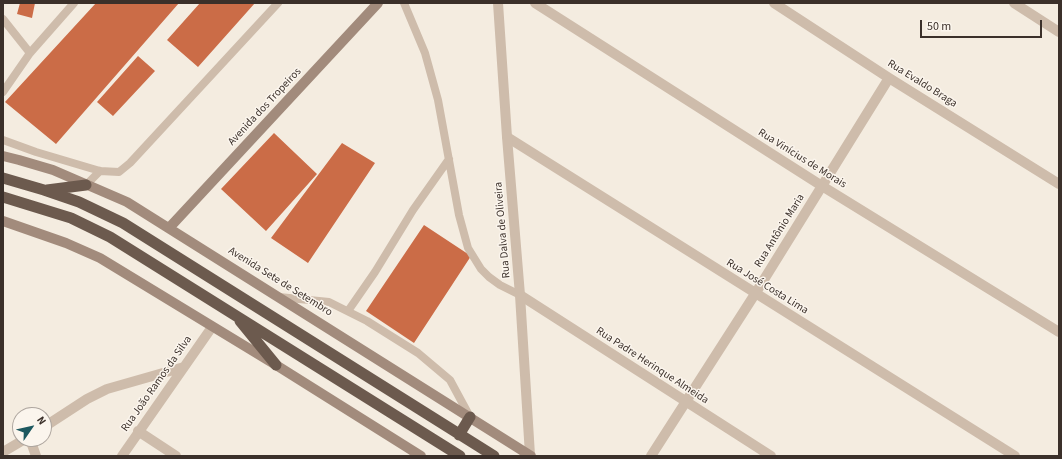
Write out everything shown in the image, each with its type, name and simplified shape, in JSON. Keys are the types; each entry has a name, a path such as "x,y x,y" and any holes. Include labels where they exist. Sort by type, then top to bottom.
{"highway":[{"path":"3,178 79,202 123,223 494,456"},
{"path":"44,190 86,185"},
{"path":"3,197 71,218 110,237 460,456"},
{"path":"235,314 276,365"},
{"path":"459,435 470,417"}],"main road":[{"name":"Avenida dos Tropeiros","path":"170,228 378,3"},
{"name":"Avenida Sete de Setembro","path":"3,156 53,170 127,202 530,456"},
{"path":"3,221 66,243 100,258 276,365 421,456"}],"street":[{"name":"Rua Dalva de Oliveira","path":"498,3 520,295 530,456"},
{"name":"Rua Vinícius de Morais","path":"535,3 822,186 1059,332"},
{"name":"Rua Evaldo Braga","path":"774,3 889,78 1059,184"},
{"path":"1014,3 1059,32"},
{"name":"Rua Antônio Maria","path":"652,456 755,294 889,78"},
{"name":"Rua José Costa Lima","path":"507,137 1015,456"},
{"name":"Rua Padre Herinque Almeida","path":"520,295 771,456"},
{"name":"Rua João Ramos da Silva","path":"122,456 212,327"},
{"path":"52,422 87,399 107,389 184,367"},
{"path":"138,431 176,456"},
{"path":"3,452 12,447"}],"lane":[{"path":"3,92 30,52 74,3"},
{"path":"3,140 36,152 100,171 119,172 130,163 278,3"},
{"path":"404,3 425,53 438,100 459,215 468,248 481,269 489,277 500,285 520,295"},
{"path":"3,19 30,52"},
{"path":"348,311 375,272 413,210 449,159"},
{"path":"86,185 100,171"},
{"path":"279,297 329,302 367,321 418,353 450,380 470,417"}],"building":[{"path":"20,3 35,3 32,18 17,14"},
{"path":"96,3 179,3 56,144 5,102"},
{"path":"200,3 255,3 198,67 167,40"},
{"path":"138,56 155,71 113,116 97,102"},
{"path":"274,133 317,174 266,231 221,189"},
{"path":"342,143 375,163 308,263 271,238"},
{"path":"424,225 471,256 414,343 366,311"}]}
